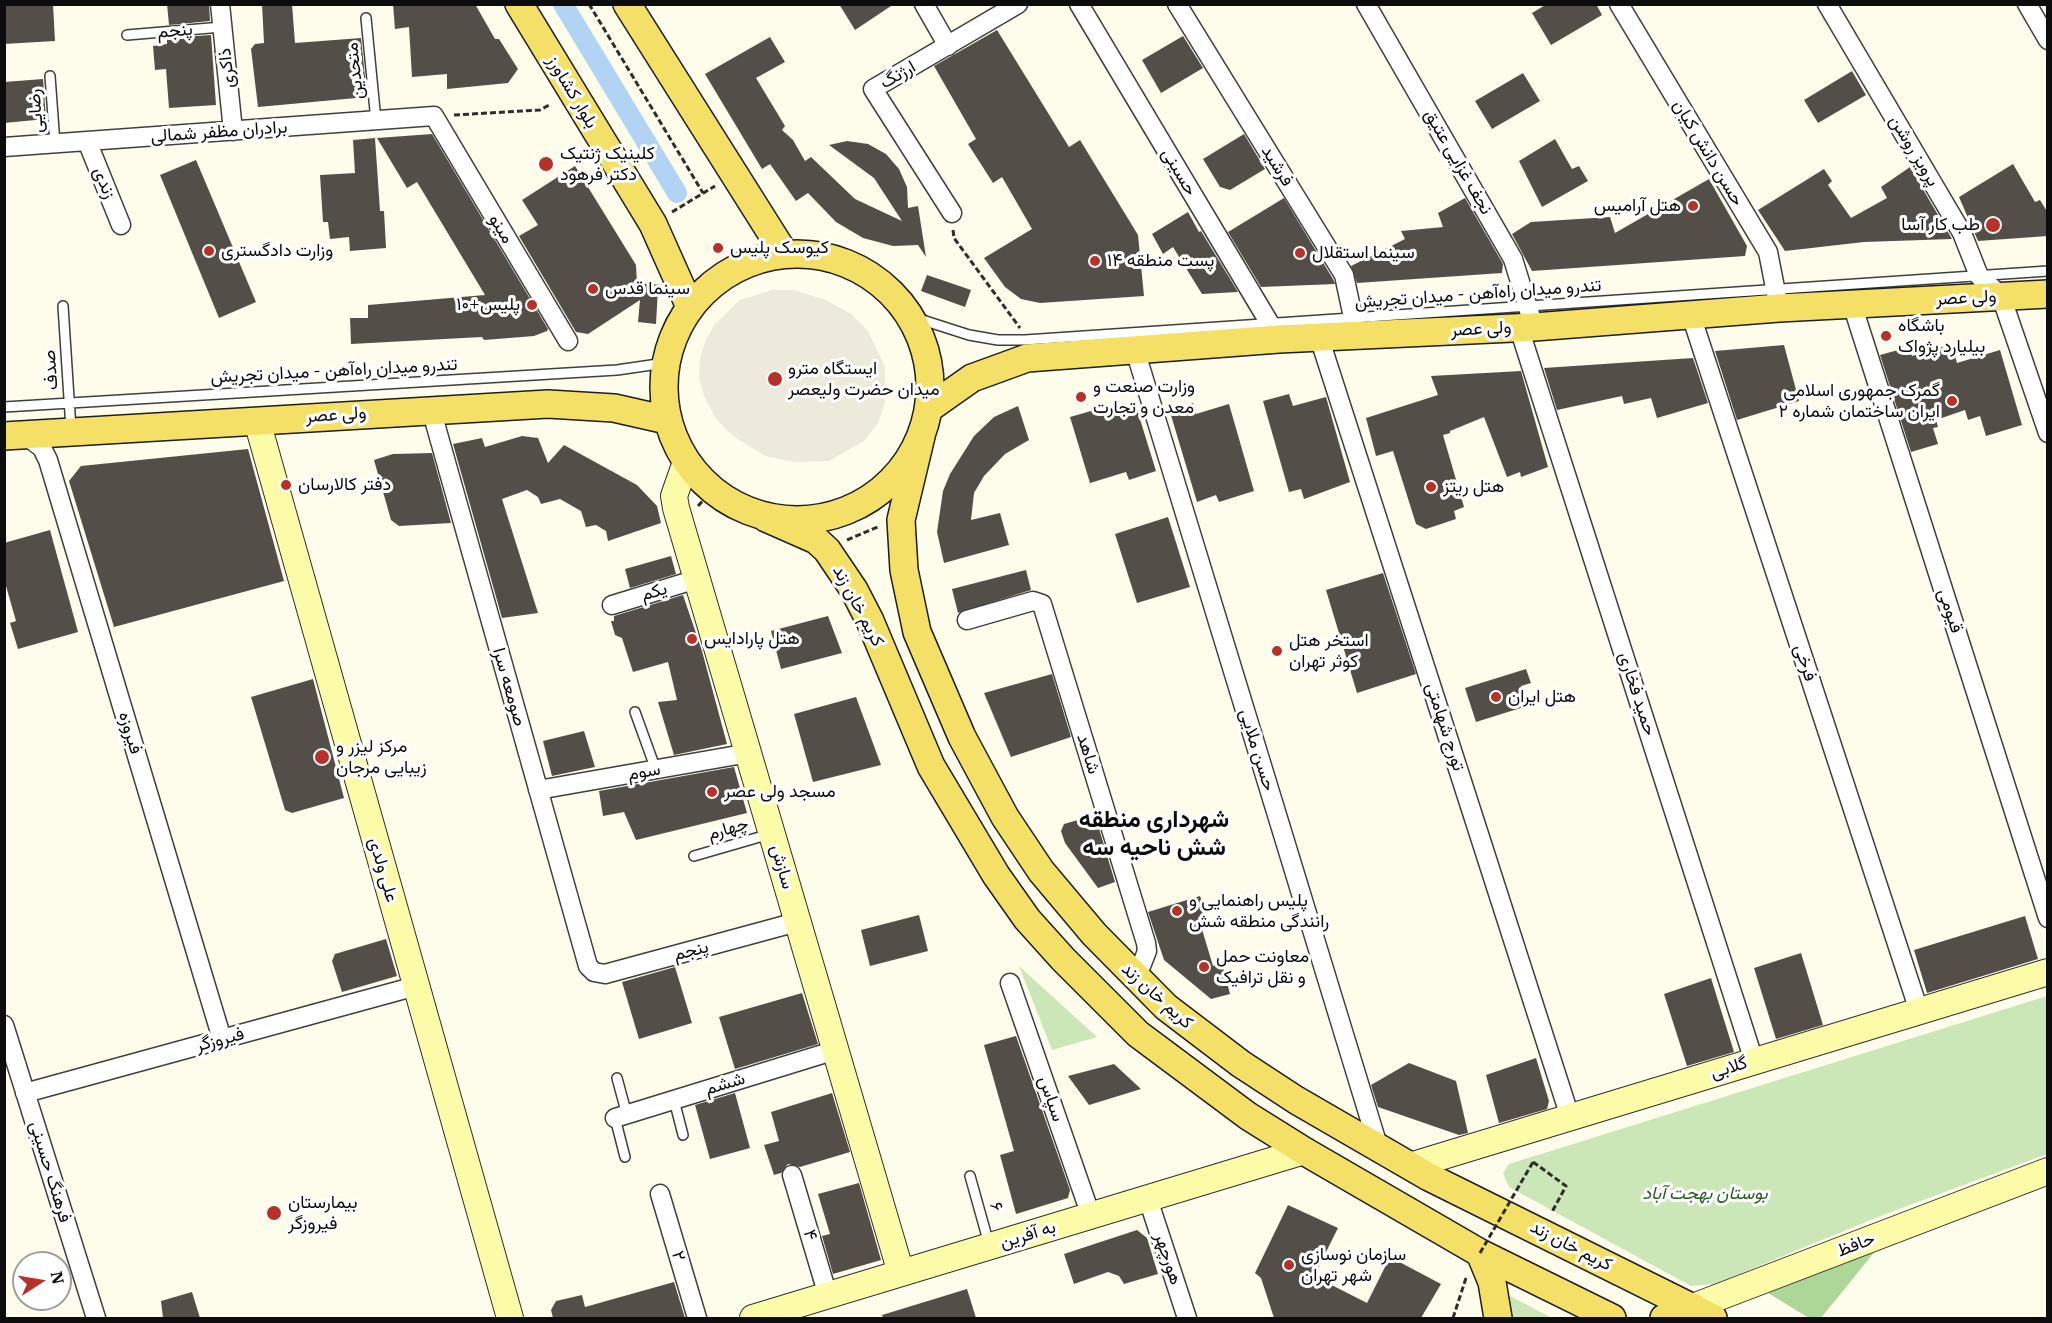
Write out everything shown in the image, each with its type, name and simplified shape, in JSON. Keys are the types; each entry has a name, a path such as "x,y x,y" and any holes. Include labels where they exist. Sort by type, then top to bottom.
{"main road":[{"name":"بلوار کشاورز","path":"519,4 653,224 690,307"},
{"path":"627,4 784,253"},
{"path":"784,253 831,258 858,269 883,285 913,317 927,357 925,420 904,466 892,481 859,505 826,519 805,521 766,518 738,507 712,491 686,462 667,420 665,363 671,342 690,307 710,285 739,266 784,253"},
{"name":"ولی عصر","path":"925,420 972,378 1021,359 1135,350 1274,331 1319,337 1356,327 1691,315 1778,299 1852,304 2048,294"},
{"name":"ولی عصر","path":"15,435 431,409 563,404 614,408 667,420"},
{"name":"کریم خان زند","path":"925,420 901,520 902,543 914,621 932,670 973,760 1023,845 1080,918 1136,979 1166,1006 1241,1064 1420,1172 1703,1313"},
{"name":"کریم خان زند","path":"766,518 816,540 827,550 854,590 870,621 930,765 996,876 1027,919 1063,959 1138,1034 1231,1103 1304,1151 1480,1253 1612,1318"},
{"path":"1480,1253 1492,1282 1498,1318"},
{"name":"حافظ","path":"1664,1318 1703,1313"}],"street":[{"name":"ذاکری","path":"220,4 233,131"},
{"path":"924,4 948,46"},
{"name":"ارژنگ","path":"952,213 873,89 1018,4"},
{"name":"حسینی","path":"1079,4 1274,331"},
{"name":"فرشید","path":"1177,4 1344,274 1356,327"},
{"name":"نجف غزایی عتیق","path":"1366,4 1514,259 1527,320"},
{"name":"حسن دانش کیان","path":"1619,4 1768,252 1778,299"},
{"name":"پرویز روشن","path":"1827,4 1962,233 1979,276 2001,296"},
{"path":"2027,4 2048,40"},
{"name":"برادران مظفر شمالی","path":"4,147 434,116"},
{"name":"مینو","path":"434,116 568,341"},
{"name":"زندی","path":"87,141 121,225"},
{"path":"2001,296 2048,433"},
{"name":"قیومی","path":"1852,304 2048,918"},
{"name":"فرخی","path":"1691,315 1921,1018"},
{"name":"حمید فخاری","path":"1527,320 1757,1068"},
{"name":"تورج شهامتی","path":"1319,337 1573,1124"},
{"name":"حسن ملایی","path":"1135,350 1379,1149"},
{"name":"صومعه سرا","path":"431,409 588,966"},
{"name":"علی ولدی","path":"257,421 510,1318"},
{"name":"فیروزه","path":"15,435 42,448 48,460 222,1039"},
{"name":"سازش","path":"686,462 674,496 901,1274"},
{"name":"یکم","path":"612,604 697,579"},
{"name":"شاهد","path":"967,620 1033,600 1042,604 1146,943 1147,951 1136,979"},
{"name":"سوم","path":"538,790 749,753"},
{"name":"پنجم","path":"588,966 594,972 605,974 797,922"},
{"name":"گلابی","path":"1420,1172 1921,1018 2048,972"},
{"name":"سپاس","path":"1010,983 1091,1216"},
{"name":"فیروزگر","path":"25,1093 416,986"},
{"name":"گلابی","path":"1921,1018 2048,987"},
{"name":"فرهنگ حسینی","path":"4,1025 96,1318"},
{"name":"ششم","path":"621,1116 836,1050"},
{"name":"به آفرین","path":"753,1318 1304,1151"},
{"name":"حافظ","path":"1703,1313 2048,1171"},
{"name":"۴","path":"792,1175 828,1296"},
{"name":"۲","path":"660,1194 697,1318"},
{"name":"هورچهر","path":"1148,1199 1187,1318"}],"lane":[{"name":"متحدین","path":"366,18 376,120"},
{"name":"پنجم","path":"127,35 222,27"},
{"name":"رضایی","path":"50,76 55,144"},
{"name":"تندرو میدان راه‌آهن - میدان تجریش","path":"1527,320 1778,299 1979,276 2048,271"},
{"name":"صدف","path":"63,306 72,432"},
{"name":"تندرو میدان راه‌آهن - میدان تجریش","path":"913,317 952,331 998,340 1356,327"},
{"name":"تندرو میدان راه‌آهن - میدان تجریش","path":"4,407 617,370 665,363"},
{"path":"636,712 656,770"},
{"name":"چهارم","path":"694,856 772,834"},
{"path":"616,1078 625,1157"},
{"path":"674,1100 683,1135"},
{"name":"۶","path":"970,1176 990,1247"}],"path":[{"path":"588,4 703,193"},
{"path":"434,116 540,110 550,104"},
{"path":"672,212 719,183"},
{"path":"952,213 954,238 1025,335"},
{"path":"692,512 712,491"},
{"path":"846,540 888,523"},
{"path":"1480,1253 1533,1162 1566,1186 1542,1231"},
{"path":"1453,1318 1463,1284"}],"green space":[{"path":"1019,966 1097,1037 1052,1050"},
{"name":"بوستان بهجت آباد","path":"2047,996 2047,1154 1883,1215 1715,1284 1691,1286 1509,1187 1503,1173 1509,1164"},
{"path":"1876,1250 1821,1318 1809,1318 1768,1293"},
{"path":"1510,1296 1552,1318 1511,1318"}],"shaded area":[{"path":"772,290 794,290 826,300 851,314 868,331 885,367 885,403 878,423 864,441 829,461 793,462 765,456 733,436 716,419 705,398 699,379 700,359 705,342 714,325 740,300"}],"building":[{"path":"4,4 53,4 55,41 4,44"},
{"path":"167,4 209,4 210,21 169,25"},
{"path":"262,4 292,4 295,43 361,38 367,97 258,107 251,49 255,44 264,43"},
{"path":"393,4 475,4 495,39 499,39 518,69 508,83 447,89 447,74 412,77 409,27 395,29"},
{"path":"839,4 894,4 855,30"},
{"path":"1547,4 1596,4 1602,15 1551,45 1532,13"},
{"path":"997,30 1069,147 1080,140 1138,235 1144,296 1040,303 1021,299 1005,287 984,258 1032,229 1002,177 993,183 968,144 976,139 934,66"},
{"path":"211,35 216,105 169,108 166,69 155,70 153,46 167,44 167,38"},
{"path":"1183,36 1203,68 1161,93 1142,60"},
{"path":"770,37 785,62 756,78 785,126 782,130 793,140 805,161 811,157 855,199 902,221 874,178 829,145 847,141 868,144 886,154 899,169 907,187 908,208 918,206 926,257 918,245 893,246 863,238 836,222 808,193 796,201 770,164 762,169 705,74"},
{"path":"1852,71 1866,95 1818,123 1804,100"},
{"path":"1523,73 1540,101 1492,129 1475,101"},
{"path":"43,79 46,119 4,123 4,82"},
{"path":"432,134 548,329 547,331 534,336 484,340 482,337 351,344 350,318 368,318 368,305 485,295 417,182 407,188 377,138"},
{"path":"1244,134 1265,169 1230,190 1220,187 1203,159"},
{"path":"375,138 380,211 384,211 386,248 350,251 349,237 330,239 328,222 323,222 320,175 355,173 353,140"},
{"path":"1555,139 1572,169 1579,166 1588,181 1542,207 1519,161"},
{"path":"196,160 256,302 219,318 160,175"},
{"path":"2013,164 2035,202 2040,200 2048,213 2048,236 1978,241 1959,197"},
{"path":"575,166 636,265 637,283 663,285 658,288 656,324 638,322 640,300 588,334 576,332 519,236 538,225 522,200"},
{"path":"1910,167 1952,239 1864,242 1785,251 1758,210 1824,169 1832,181 1828,185 1851,218 1887,198 1881,187"},
{"path":"1709,179 1747,246 1745,256 1532,271 1512,234 1531,222 1610,217 1615,233"},
{"path":"1284,198 1335,284 1261,287 1228,232"},
{"path":"1465,198 1503,264 1502,273 1357,283 1351,266 1405,239 1401,231 1443,227 1438,213"},
{"path":"1188,212 1238,292 1202,294 1173,247 1163,254 1152,234"},
{"path":"927,275 971,290 965,307 921,291"},
{"name":"گمرک جمهوری اسلامی ایران ساختمان شماره ۲","path":"1952,344 1957,363 2000,350 2022,425 1986,436 1980,416 1968,420 1965,410 1936,420 1938,427 1933,428 1938,444 1911,452 1880,355 1909,347 1912,356"},
{"path":"1784,345 1799,401 1737,420 1715,351"},
{"path":"1693,358 1708,403 1657,418 1651,398 1624,404 1622,396 1557,410 1544,368"},
{"path":"1521,371 1548,467 1521,477 1520,472 1507,477 1484,417 1450,431 1443,435 1464,507 1454,511 1456,519 1426,529 1416,524 1393,451 1376,456 1366,418 1438,395 1431,376"},
{"path":"1289,394 1293,406 1326,397 1350,482 1304,499 1301,489 1289,492 1263,401"},
{"path":"1135,403 1156,471 1129,480 1126,472 1090,483 1070,417 1098,409 1100,415"},
{"path":"1193,403 1196,414 1229,404 1254,491 1219,502 1216,495 1197,502 1170,412"},
{"path":"1018,406 1029,440 1005,454 984,476 974,493 971,520 1000,513 1009,545 944,563 937,532 943,491 950,474 974,436 994,417"},
{"path":"522,436 538,438 548,463 564,445 637,485 657,506 661,523 608,541 606,531 596,525 586,527 581,511 560,499 541,504 538,497 527,490 502,499 538,613 502,618 453,444 482,438 485,447"},
{"path":"248,449 284,581 114,627 69,481 81,466"},
{"path":"432,453 451,523 399,526 391,520 374,460 393,454"},
{"path":"1168,517 1190,587 1137,603 1115,534"},
{"path":"50,530 78,632 18,649 10,623 16,621 4,579 4,543"},
{"path":"671,556 676,574 630,588 625,569"},
{"path":"1026,570 1031,590 958,613 952,589"},
{"path":"1383,573 1416,674 1357,693 1326,590"},
{"path":"683,595 702,651 727,744 674,755 658,702 677,700 668,662 633,672 622,638 615,635 611,621 614,621 614,616"},
{"path":"828,616 842,653 781,669 771,631"},
{"name":"هتل ايران","path":"1526,669 1531,683 1521,686 1527,706 1476,722 1465,688"},
{"path":"1052,674 1071,737 1011,757 984,693"},
{"path":"313,679 344,798 292,813 285,810 251,697"},
{"path":"856,697 881,765 813,782 794,714"},
{"path":"584,731 595,767 552,776 543,741"},
{"path":"734,767 747,813 636,840 624,812 603,816 599,791"},
{"path":"1095,815 1115,882 1098,888 1065,843 1061,831 1064,824"},
{"path":"1200,896 1209,924 1201,926 1213,966 1222,963 1230,994 1211,999 1164,960 1148,912"},
{"path":"919,915 928,951 870,966 861,930"},
{"path":"2025,916 2038,959 1927,993 1914,950"},
{"path":"386,939 397,976 342,992 332,961 335,954"},
{"path":"1801,953 1823,1025 1776,1039 1754,968"},
{"path":"675,967 692,1023 639,1039 622,982"},
{"path":"1711,978 1734,1052 1687,1066 1664,994"},
{"path":"802,993 818,1044 735,1069 719,1017"},
{"path":"1016,1036 1070,1190 1068,1198 1016,1214 1000,1155 1014,1151 984,1045"},
{"path":"1536,1058 1549,1101 1547,1109 1499,1123 1486,1075"},
{"path":"1409,1063 1456,1081 1468,1133 1459,1135 1378,1107 1371,1085"},
{"path":"1114,1064 1141,1089 1089,1105 1068,1076"},
{"path":"735,1093 750,1148 710,1159 695,1105"},
{"path":"832,1093 850,1152 800,1167 788,1164 781,1173 774,1175 764,1145 779,1141 771,1112"},
{"path":"859,1183 881,1260 833,1274 822,1236 830,1234 818,1194"},
{"name":"سازمان نوسازی شهر تهران","path":"1288,1205 1338,1228 1314,1276 1367,1303 1390,1257 1441,1284 1421,1318 1274,1318 1261,1278 1255,1273"},
{"path":"1137,1230 1147,1238 1158,1274 1124,1284 1119,1276 1108,1272 1074,1284 1064,1254"},
{"path":"674,1282 685,1318 553,1318 551,1310 556,1301 582,1295 585,1307"},
{"path":"967,1289 976,1318 883,1318 882,1315"},
{"path":"192,1292 200,1318 163,1318 161,1301"}],"waterway":[{"path":"563,4 677,193"}],"place":[{"name":"کلینیک ژنتیک دکتر فرهود","path":"546,164"},
{"name":"هتل آرامیس","path":"1693,206"},
{"name":"طب کار آسا","path":"1993,225"},
{"name":"کیوسک پلیس","path":"718,248"},
{"name":"وزارت دادگستری","path":"209,251"},
{"name":"سینما استقلال","path":"1300,253"},
{"name":"پست منطقه ۱۴","path":"1095,261"},
{"name":"سینما قدس","path":"593,289"},
{"name":"پلیس+۱۰","path":"532,305"},
{"name":"باشگاه بیلیارد پژواک","path":"1886,336"},
{"name":"ایستگاه مترو میدان حضرت ولیعصر","path":"775,379"},
{"name":"وزارت صنعت و معدن و تجارت","path":"1081,397"},
{"name":"گمرک جمهوری اسلامی ایران ساختمان شماره ۲","path":"1952,401"},
{"name":"دفتر کالارسان","path":"286,485"},
{"name":"هتل ریتز","path":"1431,487"},
{"name":"هتل پارادایس","path":"692,639"},
{"name":"استخر هتل کوثر تهران","path":"1277,651"},
{"name":"هتل ايران","path":"1496,697"},
{"name":"مرکز لیزر و زیبایی مرجان","path":"322,757"},
{"name":"مسجد ولی عصر","path":"712,792"},
{"name":"پلیس راهنمایی و رانندگی منطقه شش","path":"1177,911"},
{"name":"معاونت حمل و نقل ترافیک","path":"1204,967"},
{"name":"بیمارستان فیروزگر","path":"274,1213"},
{"name":"سازمان نوسازی شهر تهران","path":"1289,1265"}],"district":[{"name":"شهرداری منطقه شش ناحیه سه","path":"1154,834"}]}
